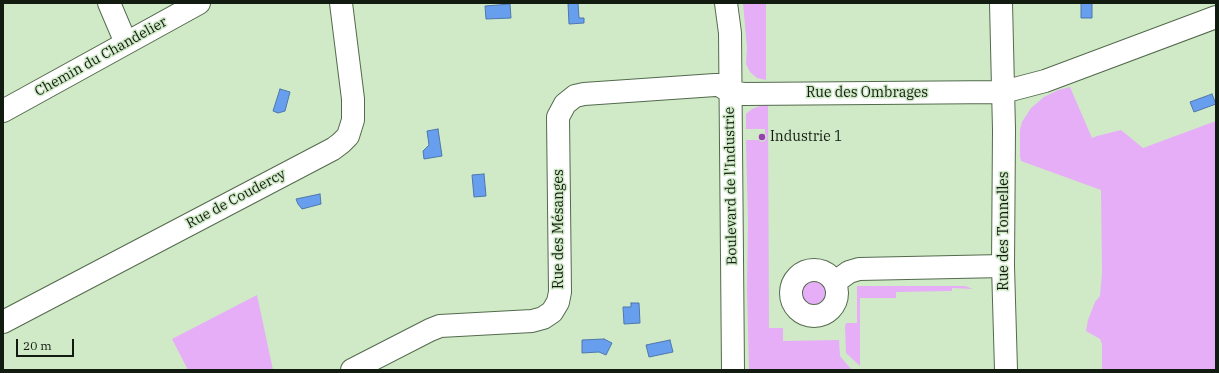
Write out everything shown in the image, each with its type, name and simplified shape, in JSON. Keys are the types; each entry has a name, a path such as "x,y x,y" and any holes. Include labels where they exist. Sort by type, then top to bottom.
{"street":[{"path":"109,3 126,43"},
{"name":"Chemin du Chandelier","path":"3,111 199,3"},
{"name":"Rue de Coudercy","path":"3,322 341,143 348,136 353,120 353,99 341,3"},
{"name":"Boulevard de l'Industrie","path":"726,3 730,33 733,370"},
{"path":"1001,3 1004,92"},
{"name":"Rue des Ombrages","path":"730,92 744,94 1004,92 1045,81 1216,17"},
{"name":"Rue des Mésanges","path":"352,370 440,326 532,321 543,318 552,312 558,302 560,292 558,117 562,108 568,101 575,96 584,94 715,85 719,85 730,92"},
{"name":"Rue des Tonnelles","path":"1004,92 1003,266 1006,370"},
{"path":"835,282 849,272 859,268 1003,266"}],"shaded area":[{"path":"743,3 766,3 766,80 757,78 750,72 746,64 747,48"},
{"path":"1070,87 1092,138 1121,130 1143,148 1216,121 1216,370 1102,370 1102,344 1100,339 1086,331 1088,320 1095,302 1100,296 1102,273 1101,190 1021,161 1020,156 1020,130 1022,122 1031,108 1044,97 1058,90"},
{"path":"768,103 769,328 783,328 783,341 839,340 840,356 851,369 749,370 746,140 765,140 765,129 746,129 746,114 752,109"},
{"path":"813,278 824,282 828,293 824,304 813,308 802,304 798,293 802,282"},
{"path":"857,286 965,286 973,289 952,288 952,291 896,292 896,298 860,298 860,366 846,353 845,327 846,323 857,323"},
{"path":"257,295 273,370 188,370 172,339"}],"water":[{"path":"568,3 578,3 579,18 584,18 584,23 569,24"},
{"path":"1081,3 1092,3 1092,18 1081,18"},
{"path":"510,4 511,18 486,19 485,6"},
{"path":"280,89 290,92 285,111 278,113 273,111"},
{"path":"1212,94 1216,104 1194,112 1190,102"},
{"path":"438,129 442,156 424,159 423,151 429,145 427,131"},
{"path":"484,174 486,196 474,197 472,175"},
{"path":"320,194 321,204 302,209 296,199"},
{"path":"631,303 639,303 640,323 624,324 623,307 631,307"},
{"path":"604,339 612,343 606,355 599,352 582,353 582,340"},
{"path":"670,340 673,352 649,357 646,345"}],"place":[{"name":"Industrie 1","path":"762,137"}]}
